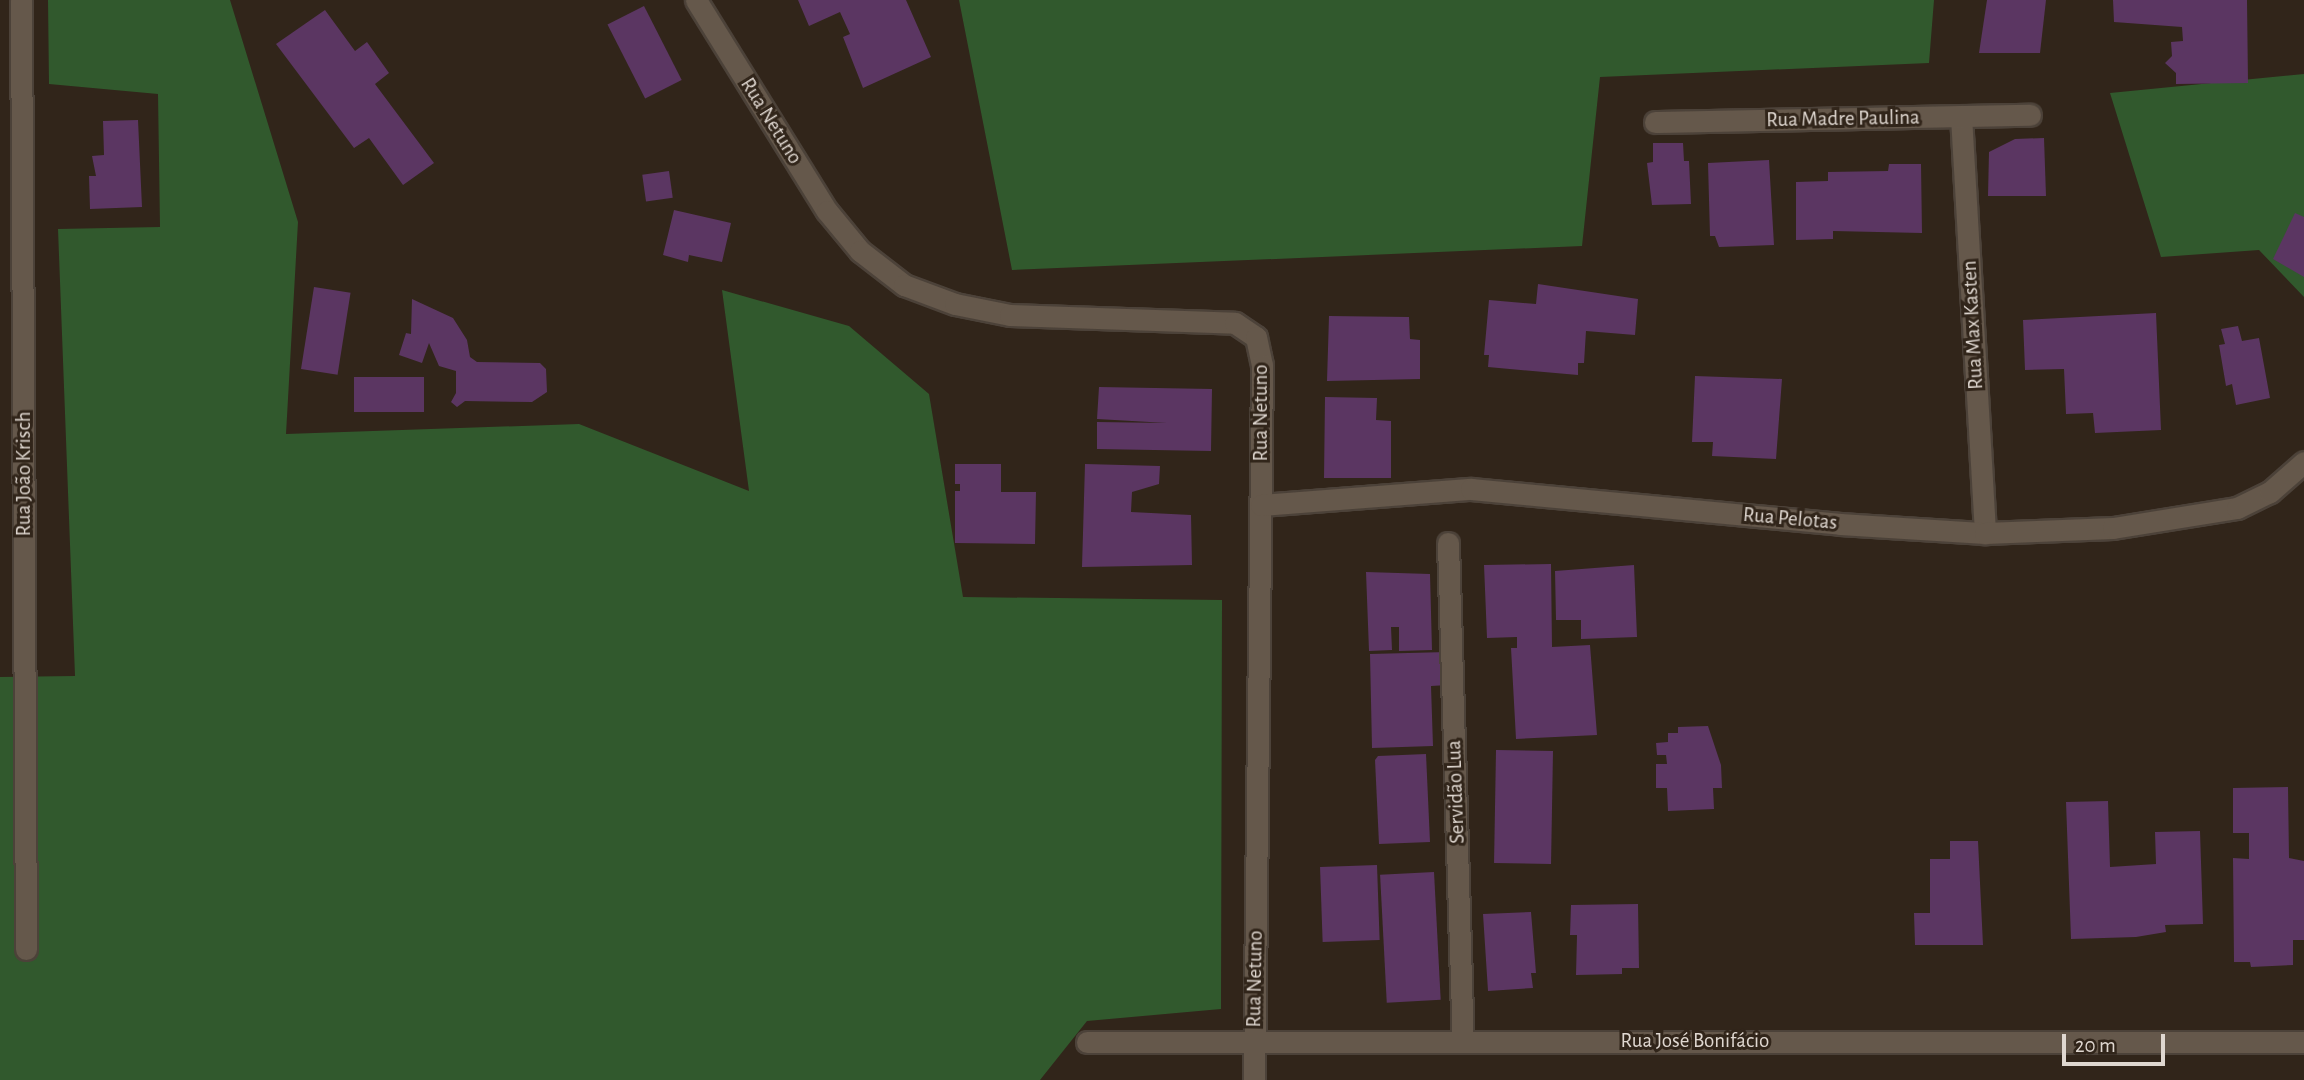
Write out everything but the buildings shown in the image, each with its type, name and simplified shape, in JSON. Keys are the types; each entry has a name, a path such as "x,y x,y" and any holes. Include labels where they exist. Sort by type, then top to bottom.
{"street":[{"name":"Rua João Krisch","path":"21,0 26,949"},
{"name":"Rua Netuno","path":"696,0 827,211 860,251 904,285 955,304 1010,315 1234,323 1246,327 1256,337 1262,365 1254,1080"},
{"name":"Rua Madre Paulina","path":"1655,122 2030,115"},
{"name":"Rua Max Kasten","path":"1961,116 1985,533"},
{"name":"Rua Pelotas","path":"1261,505 1424,490 1494,490 1840,524 1985,533 2170,522 2237,508 2270,492 2304,462"},
{"name":"Servidão Lua","path":"1448,543 1464,1040"},
{"name":"Rua José Bonifácio","path":"1087,1042 2304,1042"}],"green space":[{"path":"48,0 230,0 298,222 286,434 579,424 749,491 722,290 849,326 929,394 963,597 1222,600 1221,1009 1087,1021 1040,1080 0,1080 0,677 75,676 58,229 160,227 158,94 49,84"},
{"path":"959,0 1934,0 1929,63 1600,77 1582,246 1012,270"},
{"path":"2304,74 2304,297 2259,250 2161,257 2110,93"}]}
